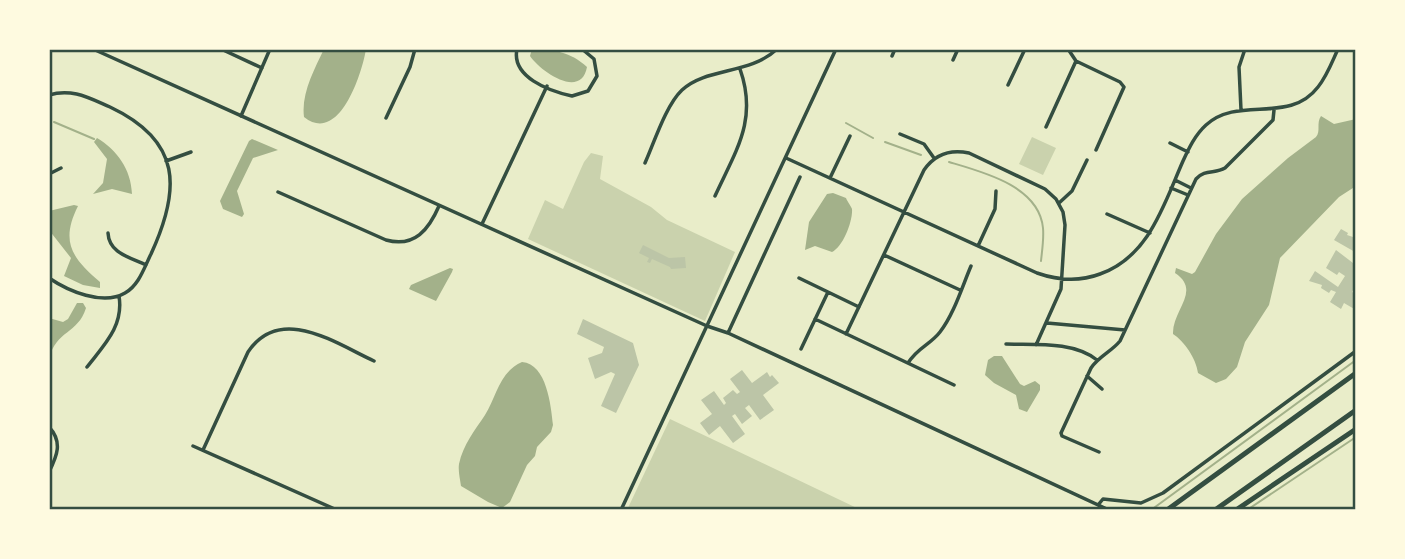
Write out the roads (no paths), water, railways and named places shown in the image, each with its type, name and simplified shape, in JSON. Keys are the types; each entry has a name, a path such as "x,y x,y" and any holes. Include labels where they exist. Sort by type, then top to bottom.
{"highway":[{"path":"1167,510 1356,373"},
{"path":"1215,510 1356,410"},
{"path":"1236,510 1356,429"}],"street":[{"path":"93,49 728,333 1109,510"},
{"path":"221,49 262,68"},
{"path":"242,116 270,49"},
{"path":"386,118 412,63 415,49"},
{"path":"517,49 516,59 520,71 527,77 572,96 588,91 597,74 590,51 582,49"},
{"path":"645,163 673,103 682,90 700,80 760,61 777,49"},
{"path":"621,510 836,49"},
{"path":"892,56 895,49"},
{"path":"953,60 958,49"},
{"path":"1008,85 1025,49"},
{"path":"1068,49 1076,61 1120,82 1123,86 1123,92 1096,150"},
{"path":"1241,110 1239,69 1245,49"},
{"path":"786,158 1037,273 1062,279 1084,278 1113,269 1135,253 1150,233 1196,136 1208,123 1223,114 1241,110 1274,110 1296,105 1311,95 1322,82 1338,49"},
{"path":"1046,127 1076,61"},
{"path":"715,196 747,122 747,97 740,69"},
{"path":"482,224 547,86"},
{"path":"49,95 69,92 92,99 138,122 154,138 166,161 170,184 165,223 137,281 126,292 119,296 101,298 77,292 49,278"},
{"path":"1099,452 1062,436 1061,433 1087,376 1097,360 1115,348 1125,330 1191,188 1202,173 1225,168 1273,120 1274,110"},
{"path":"900,134 917,139 928,147 934,158"},
{"path":"830,178 850,136"},
{"path":"1170,143 1188,152"},
{"path":"846,334 924,170 934,158 953,151 969,153 1043,188 1059,203 1065,225 1060,295 1036,345"},
{"path":"166,161 191,152"},
{"path":"1059,203 1072,191 1087,160"},
{"path":"49,174 61,168"},
{"path":"728,333 800,177"},
{"path":"1175,180 1191,188"},
{"path":"1171,188 1188,195"},
{"path":"978,246 995,209 996,191"},
{"path":"278,192 386,240 399,243 413,240 424,233 440,205"},
{"path":"1107,214 1150,233"},
{"path":"108,233 109,242 116,251 146,265"},
{"path":"884,255 960,290"},
{"path":"908,363 915,351 940,332 971,267"},
{"path":"799,278 859,307"},
{"path":"802,349 828,292"},
{"path":"87,367 117,327 119,296"},
{"path":"815,320 954,385"},
{"path":"1047,323 1125,330"},
{"path":"203,450 248,352 258,340 270,332 288,328 308,331 374,361"},
{"path":"1006,344 1076,349 1097,360"},
{"path":"1098,505 1103,499 1144,502 1163,493 1356,351"},
{"path":"1087,376 1102,389"},
{"path":"49,427 56,436 58,446 49,472"},
{"path":"193,446 337,510"}],"waterway":[{"path":"54,122 94,139"},
{"path":"846,123 873,138"},
{"path":"885,142 921,155"},
{"path":"949,162 993,176 1020,191 1031,201 1043,228 1041,261"},
{"path":"1151,510 1356,360"},
{"path":"1247,510 1356,437"}]}
